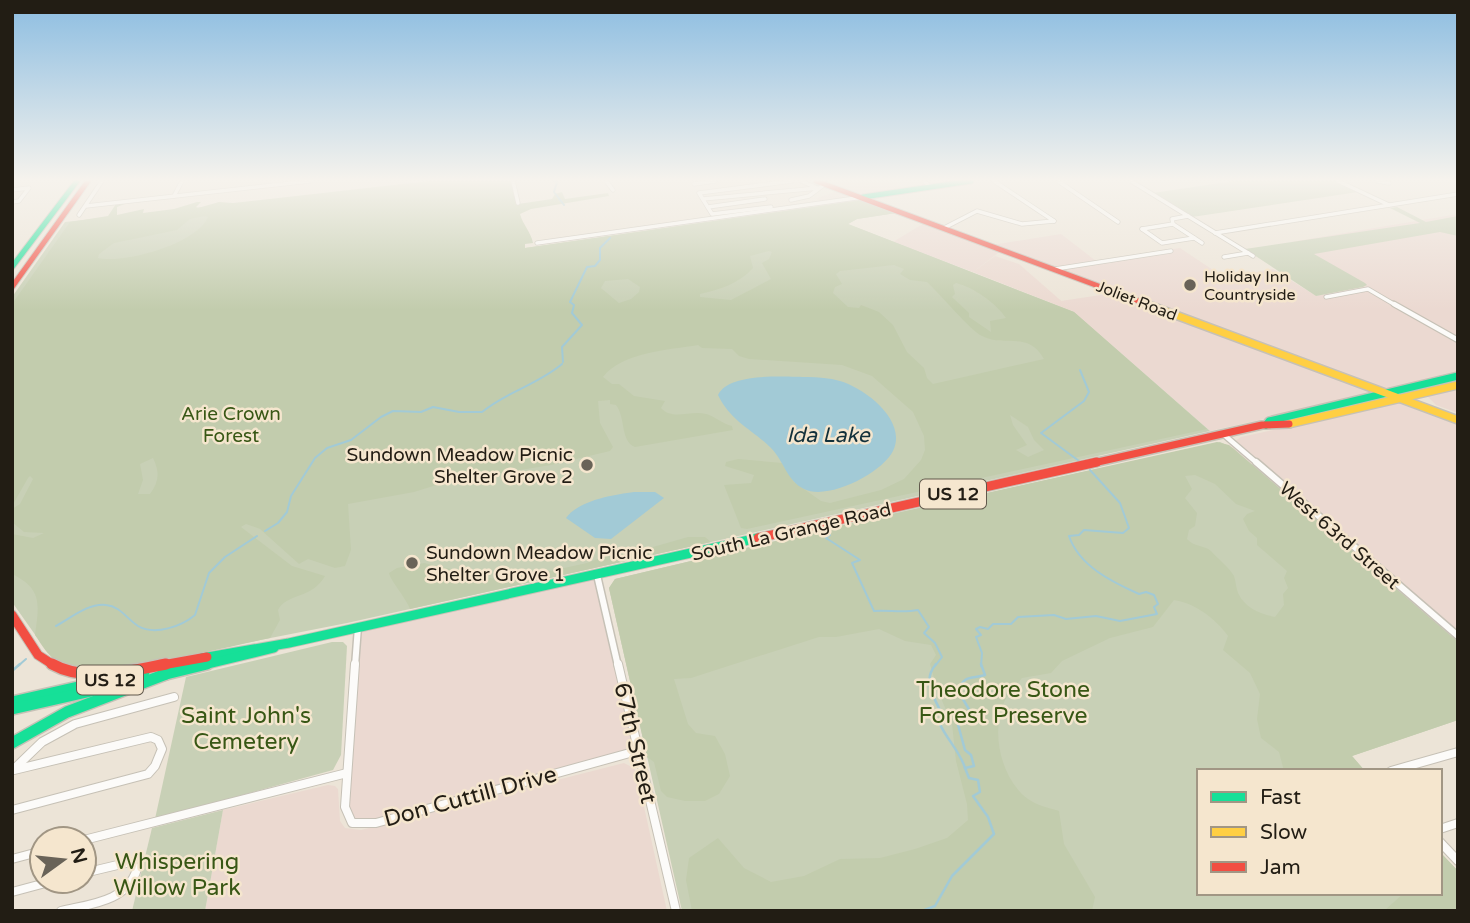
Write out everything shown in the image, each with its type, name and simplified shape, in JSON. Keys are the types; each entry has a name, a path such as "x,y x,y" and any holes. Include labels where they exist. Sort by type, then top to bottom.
{"main road":[{"path":"31,242 40,224"},
{"path":"12,267 45,224"},
{"path":"12,286 57,224"},
{"name":"Joliet Road","path":"935,224 1458,419"},
{"name":"South La Grange Road","path":"1266,425 1269,421 1458,376"},
{"name":"South La Grange Road","path":"358,627 1223,434 1266,425 1294,423 1458,385"},
{"path":"1422,394 1446,415"},
{"path":"12,615 44,659 72,672 104,673 186,658 207,657"},
{"name":"US 12","path":"12,702 207,657 289,643 358,627"},
{"name":"US 12","path":"12,709 259,654 289,643"},
{"path":"12,743 33,727 97,698 166,674"}],"street":[{"path":"537,243 668,224"},
{"path":"944,228 952,224"},
{"path":"1173,224 1142,229 1162,243 1194,238"},
{"path":"1173,224 1202,243"},
{"path":"1201,224 1250,255 1224,257"},
{"path":"1215,233 1270,224"},
{"path":"1055,269 1171,251"},
{"path":"1326,296 1368,289 1458,340"},
{"name":"West 63rd Street","path":"1223,434 1458,636"},
{"name":"67th Street","path":"597,575 676,911"},
{"path":"98,836 347,773 358,627"},
{"path":"13,771 44,740 59,732 107,715 174,697"},
{"path":"12,810 148,774 156,766 162,749 158,740 151,737 13,771"},
{"name":"Don Cuttill Drive","path":"347,773 345,807 352,823 376,823 637,751"},
{"path":"1398,769 1458,752"},
{"path":"1442,844 1458,861"},
{"path":"61,911 123,892 133,883 137,869 135,864 130,862 98,870"}],"shaded area":[{"path":"923,224 932,224 1002,250 973,272 893,242"},
{"path":"1398,224 1458,224 1458,379 1391,394 992,245 1061,234 1096,261 1180,248 1225,278 1273,269 1316,296 1366,286 1291,242"},
{"path":"995,256 1019,264 1074,312 973,272"},
{"path":"1114,293 1380,393 1210,431 1061,301"},
{"path":"1458,387 1458,413 1436,405 1427,396"},
{"path":"1398,403 1458,425 1458,642 1229,445 1241,437"},
{"path":"596,577 634,750 377,820 354,820 348,805 360,628"},
{"path":"624,763 634,768 637,775 667,911 205,911 223,810 328,785 335,786 338,789 340,821 345,828 361,830"}],"green space":[{"name":"Arie Crown Forest","path":"64,224 520,224 525,248 692,224 848,224 1074,312 1210,431 347,623 154,661 48,653 12,602 12,297"},
{"name":"Arie Crown Forest","path":"69,224 184,224 177,230 114,243 99,254 98,258 110,259 159,250 190,236 203,224 524,224 533,243 525,244 525,248 693,224 848,224 1074,312 1207,429 747,529 741,528 724,485 751,483 754,475 725,466 726,462 738,459 782,463 794,482 821,501 830,503 881,490 904,479 921,460 925,450 924,436 913,412 872,376 842,365 749,359 739,356 732,349 702,348 698,345 660,351 622,362 603,377 612,384 619,384 634,396 665,401 661,408 666,412 676,415 706,414 732,426 733,430 635,447 627,440 616,405 610,404 610,400 598,401 600,423 613,447 610,451 551,465 446,482 414,492 348,504 351,550 345,566 335,568 308,559 299,564 260,529 246,524 241,527 292,566 325,576 313,589 282,605 278,610 280,620 270,638 163,661 104,668 79,667 60,663 49,655 35,635 38,606 34,592 12,574 12,534 33,538 44,533 24,532 12,522 12,509 20,504 33,479 30,476 28,478 12,506 12,304","holes":["772,252 769,259 762,263 771,279 731,300 700,297 700,294 736,282 748,273 753,268 750,256","894,265 904,269 900,274 910,280 927,282 977,333 1000,341 1024,342 1038,350 1044,359 933,384 927,378 924,368 907,352 893,325 879,312 861,305 859,308 848,307 833,293 835,287 842,284 836,274 840,271","628,279 640,287 639,292 631,299 619,303 601,288 605,281","956,283 977,292 1006,318 990,321 991,332 969,317 969,313 952,297 955,294 953,285","1010,415 1028,427 1034,440 1044,450 1028,457 1016,450 1027,445 1013,425","153,458 157,468 155,485 150,494 138,494 143,480 140,464"]},
{"path":"1413,224 1458,224 1458,236 1440,232 1314,254 1367,285 1316,296 1245,249"},
{"path":"1217,442 1229,445 1458,642 1458,720 1352,756 1363,769 1283,769 1279,752 1261,738 1257,719 1260,694 1250,673 1223,650 1228,636 1204,613 1190,604 1174,600 1153,627 1110,638 1062,661 1051,673 1022,678 1003,705 998,730 999,743 1011,781 1028,799 1059,811 1064,844 1095,897 1092,911 692,911 686,880 689,858 718,838 744,868 771,882 804,876 840,859 880,858 915,849 947,838 968,820 967,804 956,761 952,724 930,664 936,655 931,645 905,641 879,629 836,637 819,637 691,678 674,679 688,724 696,733 715,736 725,754 730,776 719,794 705,801 667,797 661,791 654,762 647,757 609,588 615,579","holes":["1195,475 1215,484 1236,504 1255,511 1243,519 1249,531 1257,538 1257,545 1287,571 1284,578 1288,588 1283,594 1284,605 1275,617 1249,606 1238,593 1234,576 1226,566 1208,549 1187,539 1189,530 1195,526 1197,513 1185,498 1192,489 1185,476"]},
{"name":"Theodore Stone Forest Preserve","path":"1220,442 1233,448 1458,642 1458,720 1352,756 1363,769 1197,769 1197,895 1442,895 1442,854 1458,871 1458,911 682,911 609,588 615,579 865,520"},
{"path":"688,537 705,537 711,542 410,609 389,573 397,568 424,563 504,581 587,563 606,556 632,553"},
{"name":"Saint John's Cemetery","path":"332,642 343,642 347,646 341,755 333,770 155,819 186,677"},
{"name":"Whispering Willow Park","path":"223,810 205,911 132,911 152,828"},
{"path":"1442,854 1458,871 1458,911 1384,911 1402,895 1442,895"}],"water":[{"name":"Ida Lake","path":"824,378 850,385 871,398 889,417 896,439 893,451 887,459 866,476 840,488 814,492 798,485 771,448 735,419 718,395 733,382 745,379"},
{"path":"634,492 655,492 664,498 611,539 595,538 566,518 588,503"}],"waterway":[{"path":"563,362 562,347 582,325 572,313 574,305 570,302 587,267 595,266 600,260 600,248 610,238"},
{"path":"265,531 278,523 287,512 291,496 315,458 327,448 351,440 381,417 393,411 421,412 433,407 459,412 482,412 562,364"},
{"path":"1079,461 1041,433 1084,401 1089,392 1080,370"},
{"path":"981,664 982,653 976,637 981,635 976,629 980,627 988,629 993,624 1011,624 1018,617 1054,615 1066,619 1096,616 1120,621 1157,614 1154,607 1158,604 1154,595 1146,592 1139,594 1108,578 1088,564 1074,547 1069,536 1079,535 1084,530 1123,533 1129,528 1120,503 1090,470"},
{"path":"830,535 826,538 860,560 852,563 874,611 918,610 929,627 924,633 935,643 942,657 935,666"},
{"path":"56,626 86,609 99,605 115,608 145,629 160,630 183,623 195,615 209,573 225,557 257,536"},
{"path":"18,666 26,659"},
{"path":"12,671 20,664"},
{"path":"936,664 930,683 943,717 939,722 965,768"},
{"path":"965,768 974,766 971,755 965,750 957,721 970,711 958,691 969,678 985,675 981,664"},
{"path":"922,911 935,906 952,876 994,834 988,817 973,796 980,792 978,780 969,778 965,768"}],"traffic: fast":[{"path":"12,267 44,224"},
{"path":"1266,425 1269,421 1458,376"},
{"path":"202,658 289,643 758,538"},
{"path":"162,675 274,648"},
{"path":"12,702 144,672"},
{"path":"12,743 67,712 166,674"},
{"path":"12,709 131,682"}],"traffic: slow":[{"path":"1144,303 1458,420"},
{"path":"1289,424 1458,385"}],"traffic: jam":[{"path":"12,287 57,224"},
{"path":"932,224 1144,303"},
{"path":"758,538 1262,425 1289,424"},
{"path":"12,615 38,655 59,668 78,672 122,672 207,657"}],"place":[{"name":"Holiday Inn Countryside","path":"1190,285"},
{"name":"Sundown Meadow Picnic Shelter Grove 2","path":"587,465"},
{"name":"Sundown Meadow Picnic Shelter Grove 1","path":"412,563"}]}
